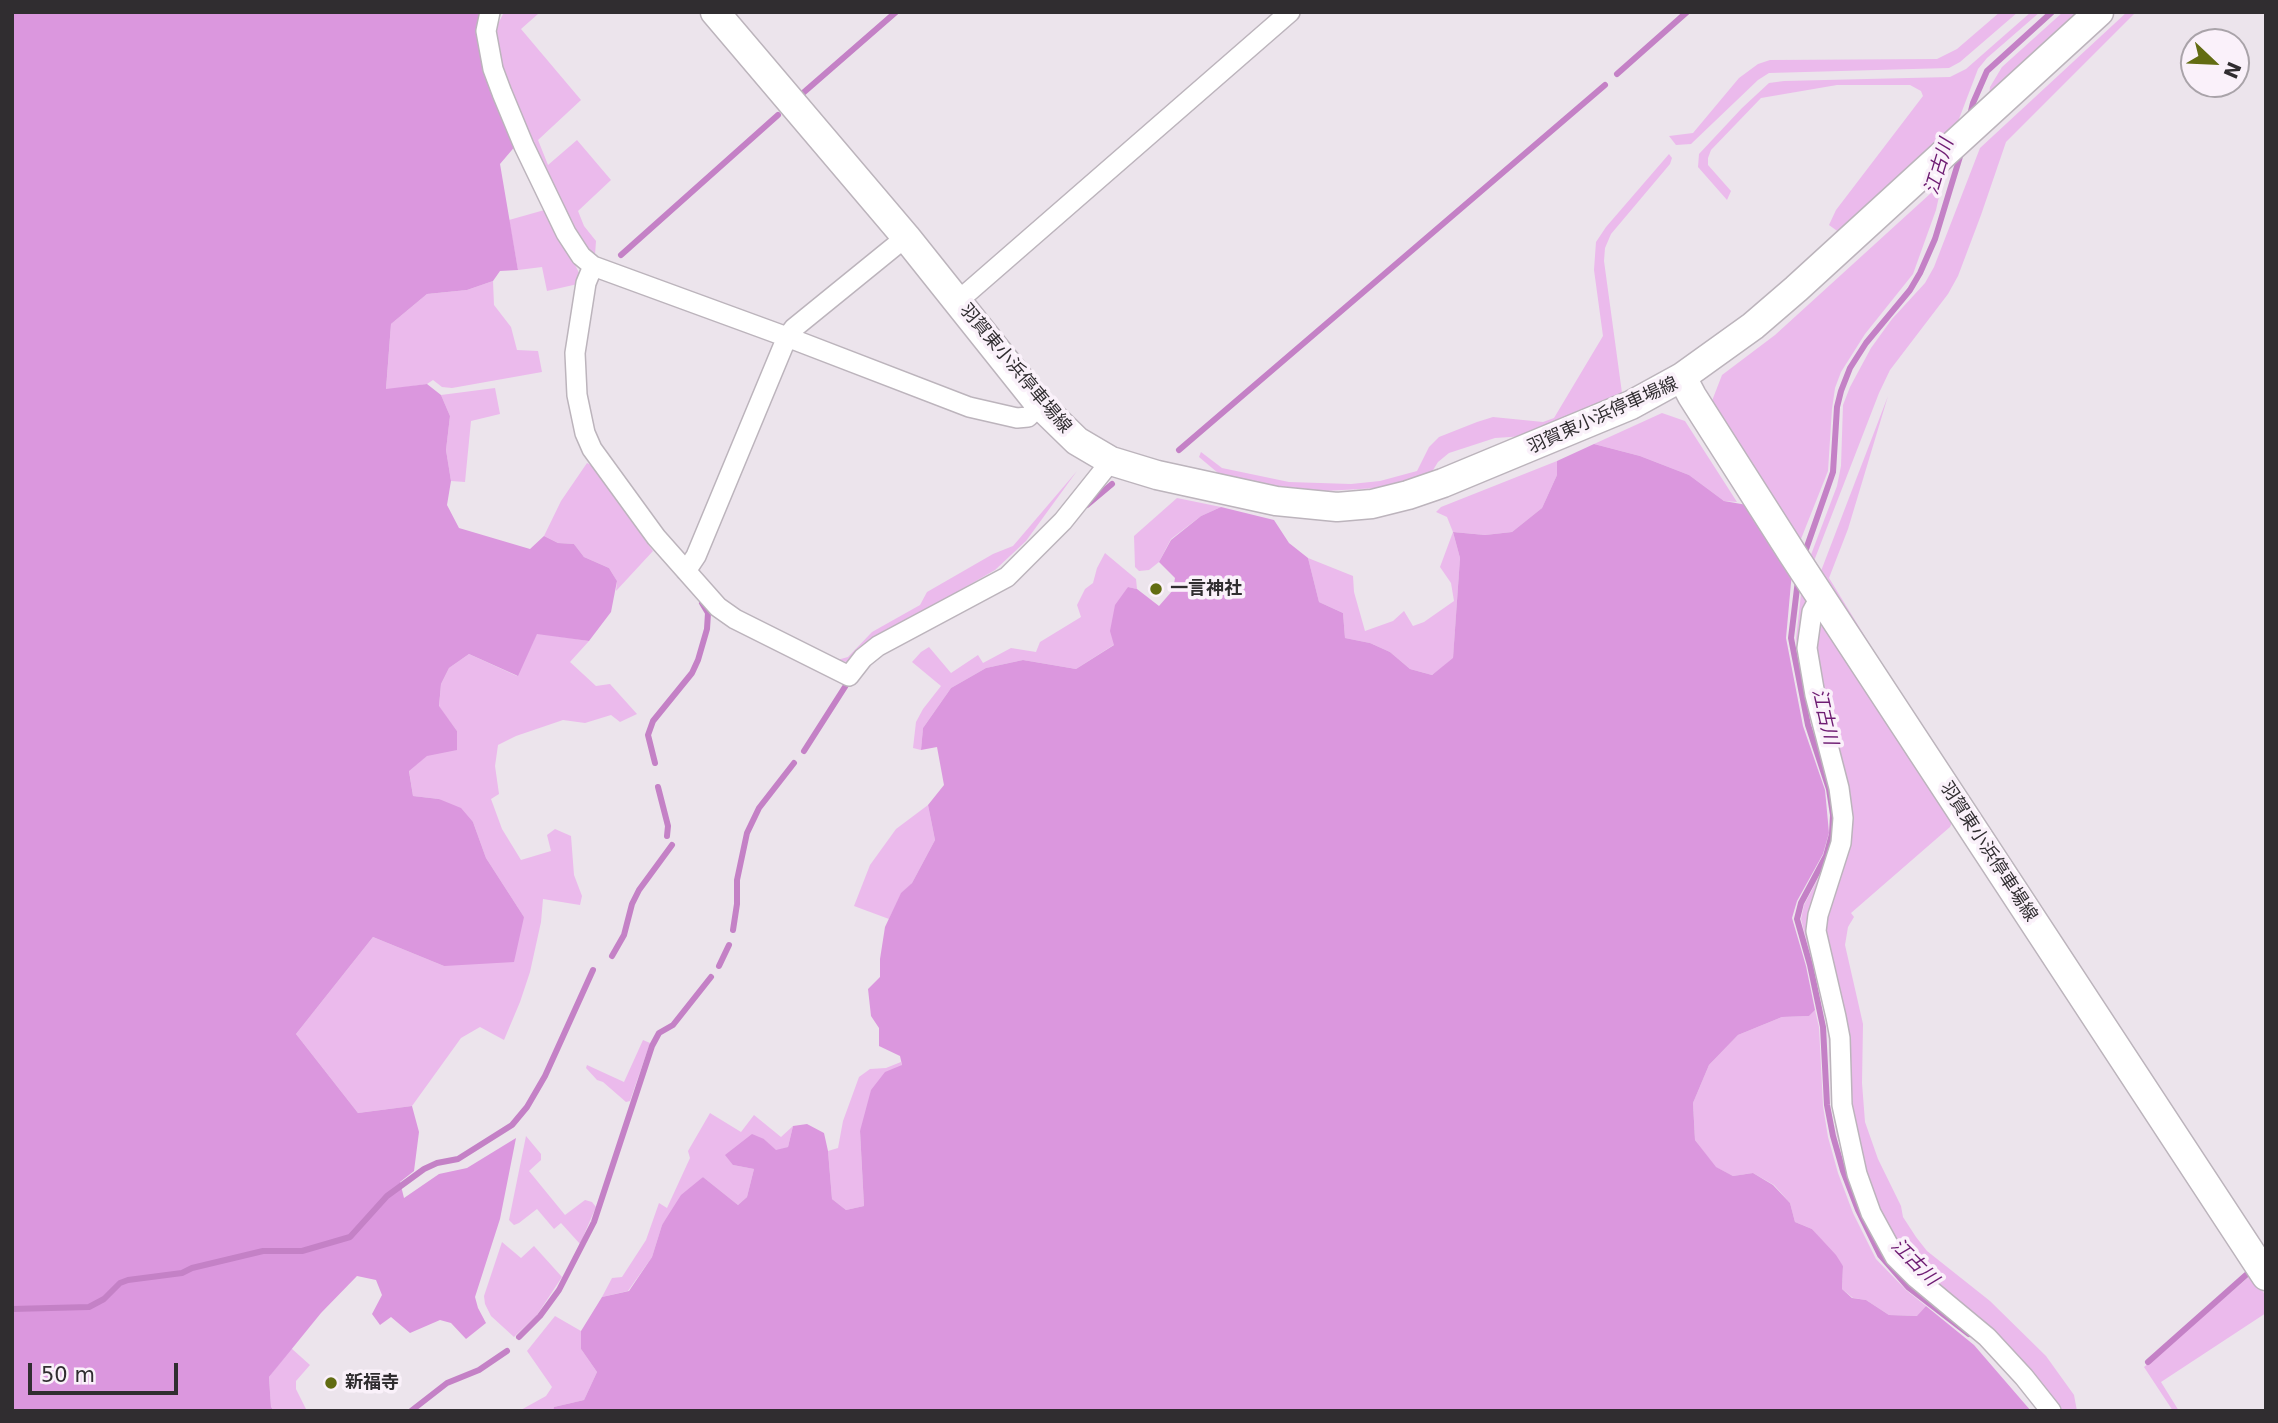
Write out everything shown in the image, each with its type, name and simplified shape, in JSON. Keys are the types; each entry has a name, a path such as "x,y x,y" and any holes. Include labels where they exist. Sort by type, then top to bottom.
{"main road":[{"name":"羽賀東小浜停車場線","path":"715,12 906,237 1040,405 1077,441 1111,461 1157,475 1276,501 1338,507 1372,504 1408,495 1534,447 1631,405 1682,377 1798,563 2266,1276"},
{"path":"1682,377 1753,326 1986,118 2099,12"}],"street":[{"path":"490,12 486,31 493,69 502,93 565,233 581,256 593,266 979,410 1017,418 1028,417 1040,405"},
{"path":"958,301 1290,12"},
{"path":"686,571 696,556 787,337 794,328 906,237"},
{"path":"593,266 586,283 575,353 577,395 585,433 592,449 629,501 718,607 735,619 849,676 863,658 878,646 1007,577 1063,521 1111,461"},
{"path":"1821,597 1812,612 1807,648 1815,695 1839,788 1843,818 1841,843 1818,915 1816,931 1840,1038 1842,1105 1857,1174 1871,1213 1895,1257 1916,1278 1987,1336 2051,1411"}],"shaded area":[{"path":"12,12 482,12 517,144 500,164 518,270 500,271 493,281 467,290 427,294 391,324 386,389 427,384 441,395 450,416 446,450 451,481 447,505 459,528 530,549 544,536 558,543 574,544 584,557 609,568 617,581 611,612 589,641 537,634 518,676 469,654 449,668 441,684 439,706 457,731 457,750 427,756 409,771 413,796 439,799 461,808 473,822 486,858 524,917 514,962 444,966 373,937 296,1034 358,1113 412,1106 419,1132 414,1171 400,1182 404,1198 439,1174 467,1168 516,1138 500,1219 475,1297 486,1323 466,1339 451,1323 440,1320 410,1333 391,1317 380,1325 372,1314 382,1295 376,1280 357,1276 321,1313 269,1377 271,1407 274,1411 12,1411"},
{"path":"504,12 538,14 521,29 581,100 538,140 548,165 577,140 611,180 578,211 584,226 596,241 595,255 586,249 573,230 508,90 494,32"},
{"path":"2000,12 2018,12 1960,62 1949,68 1769,73 1758,80 1691,144 1676,145 1669,136 1693,133 1739,78 1758,64 1770,60 1937,59 1957,49"},
{"path":"2031,12 2040,12 1978,69 1954,132 1840,233 1829,225 1836,210 1923,96 1921,91 1910,85 1837,85 1761,98 1711,150 1708,158 1708,165 1731,191 1727,200 1698,167 1699,154 1769,83 1950,77 1966,69"},
{"path":"2063,12 2084,12 1988,102 1990,87 2002,67"},
{"path":"2127,12 2136,12 2006,142 1958,276 1948,294 1890,370 1814,561 1809,560 1837,486 1841,466 1843,405 1850,387 1871,348 1892,319 1925,283 1934,267 1980,148"},
{"path":"1669,154 1672,158 1670,164 1611,234 1605,248 1604,261 1622,393 1526,436 1495,438 1449,453 1438,462 1430,475 1377,488 1325,491 1268,485 1218,473 1199,457 1201,452 1222,468 1289,482 1351,484 1380,481 1417,471 1429,447 1439,437 1477,422 1493,417 1543,422 1554,418 1603,336 1594,270 1596,242"},
{"path":"1942,183 1936,210 1913,274 1865,334 1841,372 1832,409 1828,471 1801,539 1791,533 1710,406 1722,375 1775,335"},
{"path":"548,209 582,283 547,291 542,267 518,270 509,220"},
{"path":"493,281 494,305 511,327 517,350 538,351 542,372 452,388 442,387 433,380 427,384 386,390 391,324 427,294 467,290"},
{"path":"495,388 500,414 471,421 465,482 451,481 446,450 450,416 441,395"},
{"path":"1888,396 1848,529 1829,578 1969,805 1821,571"},
{"path":"1662,413 1685,421 1737,502 1724,501 1689,475 1640,456 1594,444"},
{"path":"1594,444 1640,456 1689,475 1724,501 1747,505 1792,572 1786,638 1803,726 1825,790 1829,833 1823,854 1797,901 1792,918 1815,1010 1809,1016 1782,1017 1738,1035 1709,1065 1693,1103 1695,1140 1716,1167 1733,1176 1753,1173 1773,1185 1790,1203 1795,1222 1812,1229 1836,1255 1843,1266 1842,1289 1852,1298 1866,1300 1889,1315 1917,1316 1926,1306 1974,1345 2031,1411 553,1411 554,1407 584,1400 597,1372 581,1349 581,1331 602,1297 629,1291 652,1257 662,1225 681,1195 703,1177 738,1205 747,1197 754,1169 733,1165 725,1155 752,1134 764,1139 776,1150 788,1147 793,1126 807,1124 824,1133 832,1199 846,1210 864,1206 860,1131 871,1090 885,1072 902,1065 900,1056 879,1046 879,1028 871,1016 868,989 880,977 885,927 901,893 912,883 935,840 928,805 944,785 937,747 921,750 923,728 951,688 986,668 1023,660 1076,669 1114,645 1110,631 1115,605 1128,587 1137,589 1159,606 1173,590 1175,578 1159,562 1171,540 1201,516 1221,507 1274,520 1289,543 1308,558 1319,602 1343,613 1345,638 1370,643 1390,652 1410,669 1432,675 1453,658 1460,558 1453,532 1485,535 1512,532 1542,508 1557,475 1557,461"},
{"path":"1557,461 1557,475 1542,508 1512,532 1485,535 1453,532 1447,517 1436,512 1441,507"},
{"path":"587,463 653,551 616,591 617,581 609,568 584,557 574,544 558,543 544,536 561,501"},
{"path":"1077,471 1026,541 995,570 900,625 847,662 837,660 848,657 872,632 920,605 927,592 993,554 1013,546"},
{"path":"1177,498 1221,507 1201,516 1171,539 1159,562 1149,570 1139,571 1135,567 1134,536"},
{"path":"1453,532 1460,558 1453,659 1432,675 1410,669 1390,652 1370,643 1345,638 1343,613 1319,602 1308,558 1353,576 1354,592 1365,631 1393,621 1404,611 1413,626 1424,622 1454,601 1451,583 1440,567"},
{"path":"1105,553 1136,579 1137,589 1128,587 1115,644 1076,669 1023,660 986,668 951,688 923,728 921,750 913,748 916,722 941,686 912,662 921,652 929,647 951,673 978,655 983,663 1011,648 1036,652 1040,642 1081,617 1077,605 1085,589 1093,583"},
{"path":"1802,585 1810,597 1803,624 1801,647 1840,817 1837,842 1814,912 1811,930 1813,948 1832,1018 1837,1104 1845,1150 1867,1215 1892,1260 1913,1281 1985,1340 1911,1283 1883,1251 1862,1209 1837,1136 1832,1105 1828,1026 1801,919 1804,905 1829,858 1836,835 1837,816 1832,789 1812,724 1796,639"},
{"path":"1819,614 1954,818 1950,827 1851,913 1854,917 1848,927 1845,945 1863,1024 1862,1083 1865,1122 1878,1159 1901,1206 1903,1217 1916,1237 1927,1251 1990,1301 2046,1356 2074,1395 2077,1411 2055,1411 1898,1255 1861,1173 1820,929 1839,868 1813,628"},
{"path":"537,633 589,641 570,662 596,686 610,684 637,714 620,722 611,715 585,723 563,720 498,745 495,766 499,794 491,799 502,829 521,860 551,851 547,835 555,829 571,836 574,875 582,896 580,905 543,899 530,972 504,1040 480,1027 461,1038 412,1106 358,1113 296,1034 373,937 444,966 524,917 486,858 473,822 439,799 413,796 409,770 457,731 439,707 441,684 449,668 469,654 517,676"},
{"path":"928,805 935,840 912,883 901,894 889,919 854,906 870,865 896,829"},
{"path":"1815,1010 1819,1027 1823,1106 1838,1173 1853,1213 1876,1259 1926,1306 1918,1316 1889,1315 1866,1300 1853,1298 1842,1289 1843,1266 1812,1229 1795,1222 1790,1203 1774,1185 1753,1173 1733,1176 1715,1167 1695,1140 1693,1103 1709,1065 1738,1035 1782,1017 1809,1016"},
{"path":"643,1040 650,1043 630,1101 626,1102 586,1068 587,1065 624,1082"},
{"path":"901,1062 902,1065 860,1131 864,1206 846,1210 832,1199 828,1151 838,1148 843,1121 859,1077 870,1069 886,1068"},
{"path":"710,1113 741,1132 754,1115 781,1137 793,1126 788,1147 776,1151 764,1139 733,1165 754,1169 747,1197 738,1205 703,1177 662,1225 652,1257 628,1291 602,1297 612,1278 622,1277 646,1240 659,1203 667,1208 690,1158 688,1151"},
{"path":"526,1136 541,1154 541,1160 529,1171 565,1215 585,1200 596,1207 580,1244 561,1223 554,1229 537,1209 514,1225 509,1220"},
{"path":"502,1242 521,1258 534,1246 562,1277 537,1315 514,1337 491,1316 485,1304 484,1296"},
{"path":"2251,1275 2266,1296 2266,1313 2161,1382 2179,1411 2173,1411 2144,1367"},
{"path":"555,1316 581,1331 581,1349 597,1372 584,1400 554,1407 553,1411 519,1411 546,1396 552,1387 527,1351"},
{"path":"291,1348 310,1365 296,1381 296,1389 307,1411 274,1411 271,1407 269,1377"}],"waterway":[{"path":"803,93 896,12"},
{"path":"1617,74 1687,12"},
{"name":"江古川","path":"1970,115 1987,71 2052,12"},
{"path":"1179,450 1605,85"},
{"path":"621,255 778,115"},
{"name":"江古川","path":"1804,555 1833,472 1837,407 1841,391 1850,368 1866,343 1910,290 1920,273 1935,239 1962,150"},
{"path":"1087,505 1112,484"},
{"name":"江古川","path":"1798,580 1791,638 1808,725 1829,789 1833,815 1832,834 1826,856 1801,903 1797,919 1823,1027 1827,1105 1833,1136 1858,1210 1880,1255 1908,1287 1969,1334"},
{"path":"655,763 648,735 653,721 692,673 698,660 707,629 708,613 702,603"},
{"path":"804,751 850,679"},
{"path":"733,930 737,880 747,833 759,808 794,763"},
{"path":"658,787 668,826 667,836"},
{"path":"612,956 624,935 632,904 639,890 672,845"},
{"path":"719,966 729,945"},
{"path":"12,1309 89,1307 128,1280 182,1273 192,1268 263,1251 302,1251 350,1237 387,1196 424,1169 458,1159 512,1125 527,1107 545,1076 593,970"},
{"path":"519,1337 540,1316 559,1290 594,1222 652,1046 659,1033 673,1025 711,977"},
{"path":"2148,1362 2246,1275"},
{"path":"411,1411 447,1383 479,1370 507,1351"}],"place":[{"name":"一言神社","path":"1156,589"},
{"name":"新福寺","path":"331,1383"}]}
